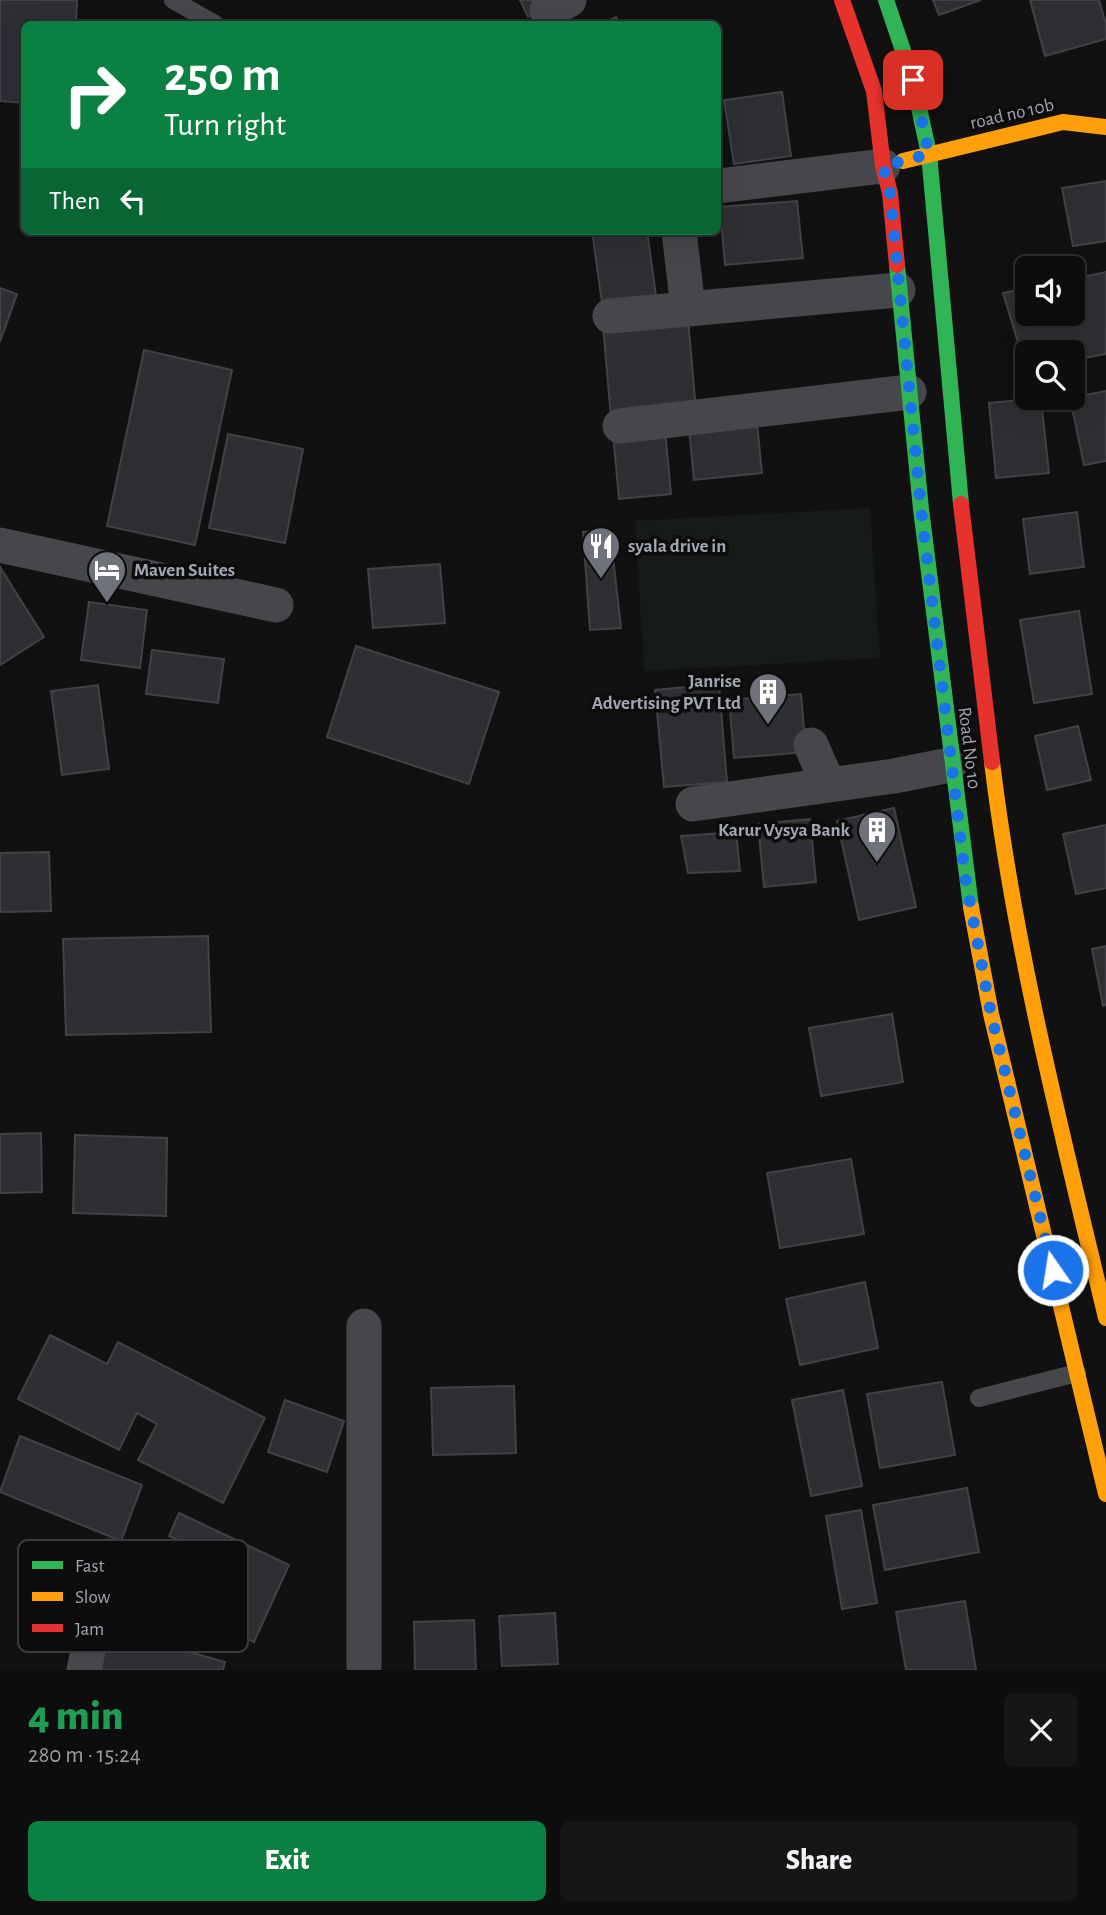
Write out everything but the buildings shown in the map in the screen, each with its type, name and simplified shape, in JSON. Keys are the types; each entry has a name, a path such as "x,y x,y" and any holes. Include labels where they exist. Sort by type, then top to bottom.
{"main road":[{"name":"Road No 10","path":"842,0 874,91 883,166 890,193 898,290 950,765 965,876 991,1014 1106,1494"},
{"name":"Road No 10","path":"886,0 913,80 929,154 961,504 1005,869 1031,1006 1099,1261 1106,1318"},
{"name":"road no 10b","path":"883,166 1063,122 1106,127"}],"street":[{"path":"721,186 883,166"},
{"path":"680,235 688,309"},
{"path":"610,316 898,290"},
{"path":"620,426 909,391"},
{"path":"0,545 276,605"},
{"path":"811,745 825,776 836,784"},
{"path":"693,804 950,765"},
{"path":"364,1326 365,1670"},
{"path":"84,1670 88,1652"}],"lane":[{"path":"173,0 210,21"},
{"path":"979,1398 1077,1373"}],"shaded area":[{"path":"870,508 880,658 644,671 635,521"}],"traffic: fast":[{"path":"886,0 913,80 929,154 961,504"},
{"path":"897,265 921,509 971,907"}],"traffic: slow":[{"path":"903,161 1063,122 1106,127"},
{"path":"992,762 1013,903 1027,972 1106,1318"},
{"path":"971,907 991,1014 1106,1494"}],"traffic: jam":[{"path":"842,0 874,91 883,166 890,193 897,265"},
{"path":"961,504 992,762"}],"place":[{"name":"syala drive in","path":"601,580"},
{"name":"Maven Suites","path":"107,604"},
{"name":"Janrise Advertising PVT Ltd","path":"768,726"},
{"name":"Karur Vysya Bank","path":"877,864"}],"route":[{"path":"913,80 929,154 883,166 890,193 898,290 950,765 965,876 991,1014 1053,1270"}]}
